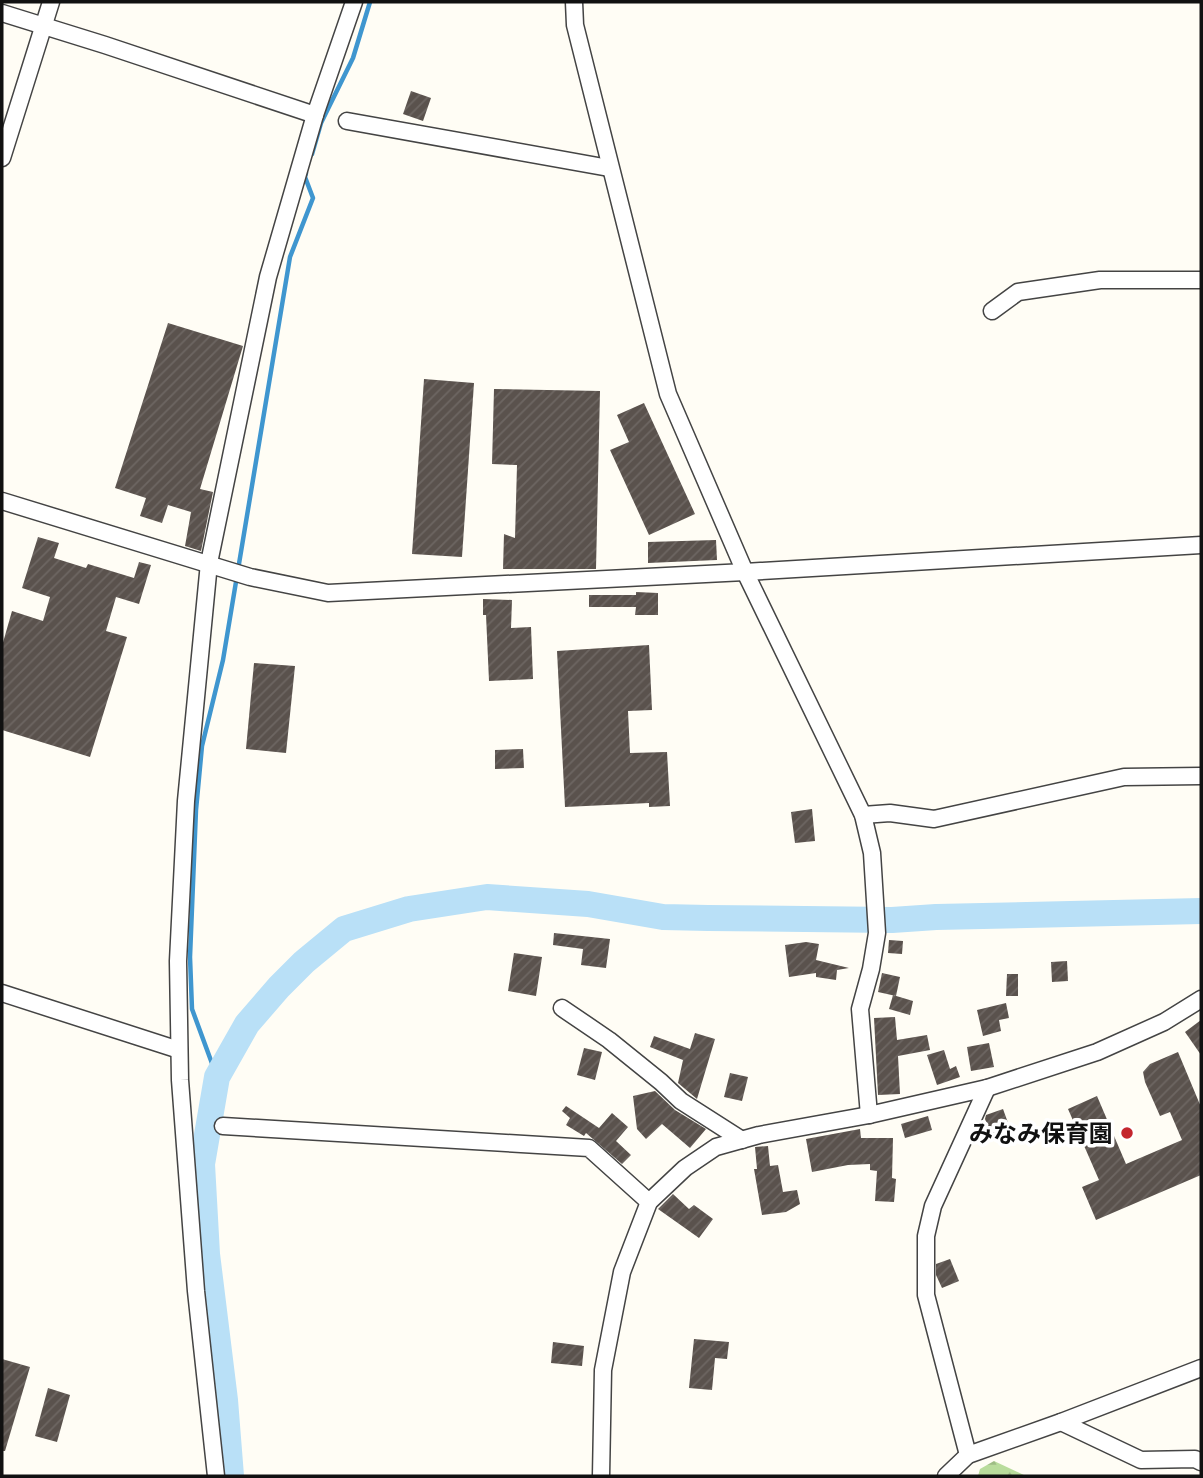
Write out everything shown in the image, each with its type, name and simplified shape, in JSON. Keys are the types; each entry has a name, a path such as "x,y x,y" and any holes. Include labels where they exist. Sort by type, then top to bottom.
{"street":[{"path":"2,158 51,2"},
{"path":"216,1476 196,1292 179,1050 178,961 186,801 211,564 268,277 315,115 354,2"},
{"path":"574,2 575,25 609,168 668,394 745,572 863,815 872,853 877,933 860,1009 869,1115"},
{"path":"2,13 315,115"},
{"path":"347,121 609,168"},
{"path":"992,311 1018,292 1100,280 1201,280"},
{"path":"2,501 250,577 328,593 1201,545"},
{"path":"863,815 890,813 934,819 1124,777 1201,776"},
{"path":"2,993 179,1050"},
{"path":"601,1476 603,1370 622,1272 649,1202 685,1168 716,1147 987,1088 1097,1052 1164,1022 1201,999"},
{"path":"562,1008 609,1040 681,1101 742,1140"},
{"path":"968,1455 926,1295 926,1236 933,1206 987,1088"},
{"path":"223,1126 589,1149 649,1202"},
{"path":"946,1476 968,1455 1201,1368"},
{"path":"1061,1422 1141,1460 1195,1459 1201,1462"}],"green space":[{"path":"994,1461 1026,1476 978,1476 980,1469"}],"building":[{"path":"411,91 431,98 423,121 403,114"},
{"path":"168,323 243,346 200,489 213,492 201,551 185,546 191,512 168,505 162,523 140,516 146,498 115,488"},
{"path":"424,379 474,383 462,557 412,554"},
{"path":"494,389 600,391 596,569 503,569 504,534 515,538 517,465 492,464"},
{"path":"644,403 695,514 649,535 610,450 629,442 617,415"},
{"path":"38,537 59,543 54,558 86,568 88,564 134,578 139,562 151,565 139,604 116,597 106,631 127,637 90,757 2,730 2,646 12,611 43,621 50,597 22,588"},
{"path":"716,540 717,560 648,563 648,542"},
{"path":"636,592 658,593 658,615 635,615 636,607 589,607 589,595 636,595"},
{"path":"483,599 512,600 511,628 531,627 533,679 489,681"},
{"path":"649,645 652,710 628,711 630,753 667,752 670,806 649,807 649,803 565,807 557,651"},
{"path":"254,663 295,666 286,753 246,749"},
{"path":"523,749 524,768 495,769 495,750"},
{"path":"812,809 815,841 795,843 791,812"},
{"path":"554,933 610,939 606,968 581,965 583,949 553,945"},
{"path":"889,940 903,941 902,954 888,953"},
{"path":"806,942 819,944 816,960 849,968 837,970 836,980 816,977 816,973 789,977 785,945"},
{"path":"514,953 542,957 536,996 508,991"},
{"path":"1067,961 1068,981 1052,982 1051,962"},
{"path":"882,973 900,977 896,996 878,992"},
{"path":"1007,974 1018,974 1018,996 1006,996"},
{"path":"893,995 913,1001 910,1015 889,1009"},
{"path":"1006,1003 1009,1018 999,1020 1001,1031 983,1036 977,1010"},
{"path":"895,1017 897,1040 927,1035 930,1050 898,1056 900,1094 878,1095 874,1018"},
{"path":"1201,1020 1201,1055 1185,1032"},
{"path":"695,1033 715,1039 697,1099 678,1083 683,1060 650,1047 654,1036 690,1049"},
{"path":"989,1043 994,1067 971,1071 967,1047"},
{"path":"584,1048 602,1052 595,1080 577,1075"},
{"path":"944,1050 950,1069 956,1066 960,1077 937,1085 927,1055"},
{"path":"1178,1052 1201,1107 1201,1175 1096,1220 1082,1187 1099,1180 1068,1109 1097,1096 1126,1164 1182,1140 1170,1112 1160,1116 1143,1072 1150,1064"},
{"path":"730,1073 748,1077 742,1101 724,1097"},
{"path":"655,1091 675,1110 706,1129 690,1148 662,1124 646,1139 637,1129 633,1096"},
{"path":"566,1106 599,1128 612,1113 628,1127 616,1141 631,1155 622,1164 586,1133 584,1136 566,1125 570,1118 562,1111"},
{"path":"1003,1109 1011,1131 992,1138 986,1115"},
{"path":"928,1116 932,1130 905,1138 901,1124"},
{"path":"860,1129 861,1138 893,1138 892,1178 896,1179 894,1202 875,1201 877,1171 870,1170 870,1164 812,1172 806,1139"},
{"path":"768,1146 770,1166 778,1165 783,1192 797,1190 800,1204 786,1212 762,1215 754,1169 757,1169 755,1147"},
{"path":"673,1194 689,1209 694,1205 713,1219 699,1238 658,1209"},
{"path":"950,1259 959,1281 942,1288 936,1275 936,1264"},
{"path":"694,1339 729,1342 727,1359 715,1358 712,1390 689,1388"},
{"path":"553,1342 584,1346 582,1366 551,1363"},
{"path":"2,1359 30,1367 5,1451 2,1451"},
{"path":"48,1388 70,1395 57,1442 35,1436"}],"waterway":[{"path":"312,154 321,123 353,58 370,2"},
{"path":"217,1077 192,1009 190,957 196,810 202,746 223,660 290,257 313,198 306,173"},
{"path":"231,1476 225,1400 207,1254 202,1164 217,1077 247,1024 304,962 344,929 409,909 487,897 588,904 663,917 708,918 892,920 1201,911"}],"place":[{"name":"みなみ保育園","path":"1127,1133"}]}
